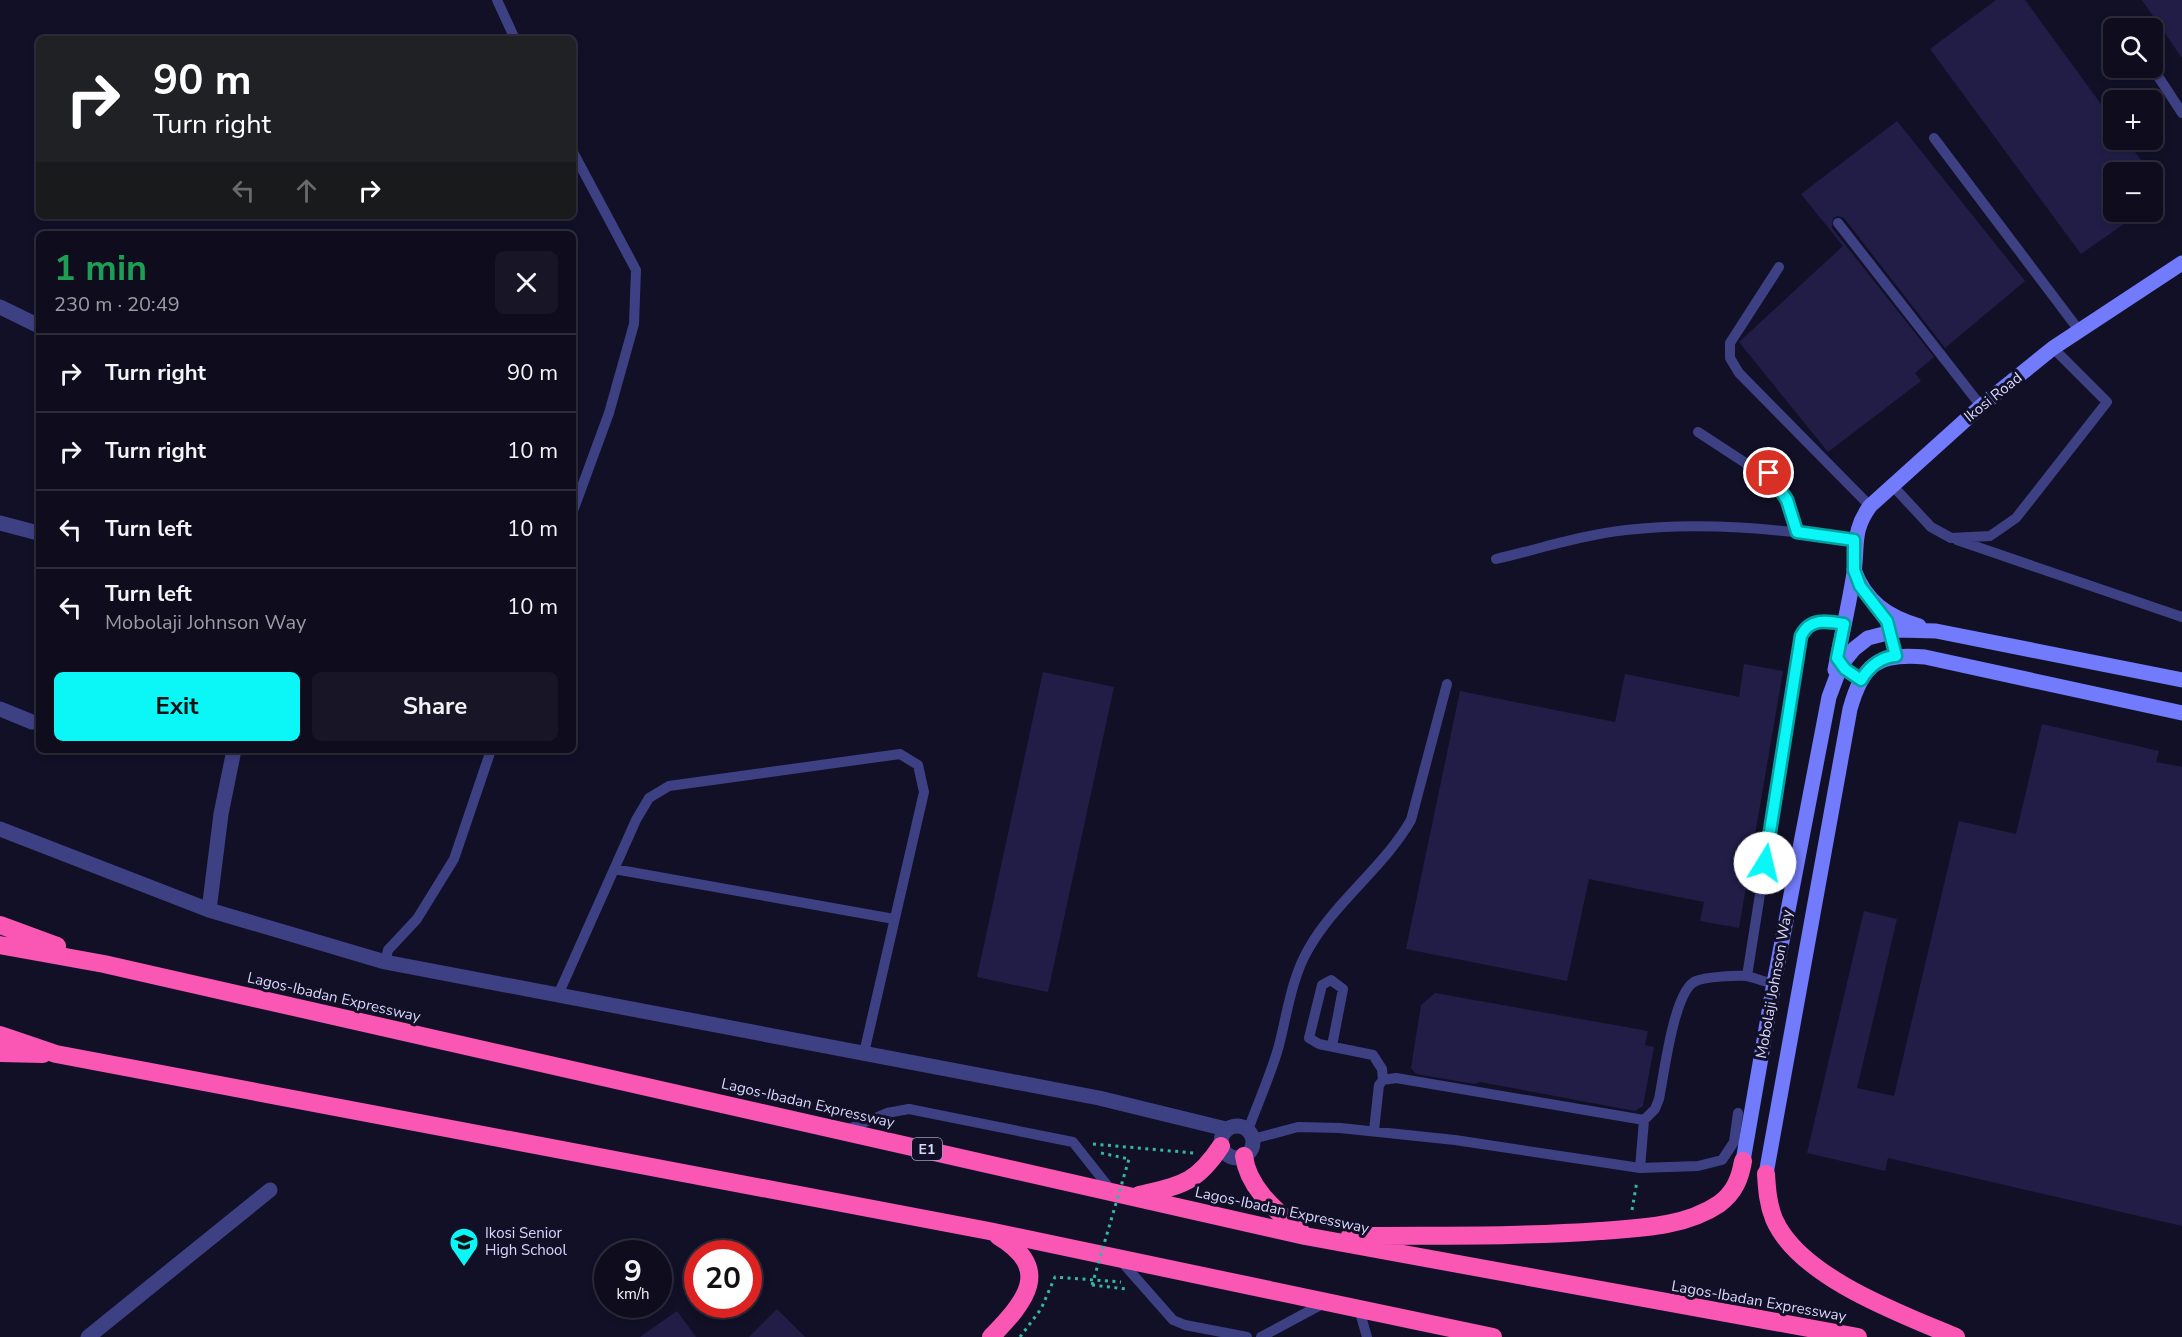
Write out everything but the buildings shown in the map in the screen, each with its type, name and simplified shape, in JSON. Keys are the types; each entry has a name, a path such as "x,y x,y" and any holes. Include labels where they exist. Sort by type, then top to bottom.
{"highway":[{"path":"0,925 104,964"},
{"name":"Lagos-Ibadan Expressway","path":"0,945 104,964 1111,1190 1305,1236 1858,1337"},
{"path":"0,1035 56,1054 989,1231 1493,1337"},
{"path":"0,1053 56,1054"},
{"path":"1137,1196 1176,1186 1199,1175 1224,1138"},
{"path":"1244,1156 1246,1172 1272,1207 1305,1236 1543,1235 1671,1223 1719,1204 1731,1193 1741,1176 1743,1161"},
{"path":"1766,1174 1767,1198 1775,1221 1795,1249 1832,1277 1878,1305 1956,1337"},
{"path":"989,1231 1015,1246 1027,1261 1031,1276 1028,1291 992,1337"}],"street":[{"name":"Ikosi Road","path":"1839,662 1854,570 1854,540 1859,521 1870,506 1981,406 2053,348 2078,329 2182,263"},
{"path":"0,307 36,325"},
{"path":"0,524 36,533"},
{"path":"1854,570 1860,586 1880,609 1891,632 1896,656"},
{"path":"1880,609 1896,619 1936,631"},
{"name":"Mobolaji Johnson Way","path":"1743,1161 1774,982 1829,697 1839,662 1868,638 1891,632 1936,631 2182,680"},
{"name":"Mobolaji Johnson Way","path":"1766,1174 1850,709 1861,680 1875,663 1887,657 1896,656 1925,657 1956,662 2182,713"},
{"path":"1839,662 1861,680"},
{"path":"0,709 32,722"},
{"path":"209,910 221,814 233,753"},
{"path":"0,829 209,910 386,962 1099,1098 1203,1123 1224,1138 1228,1155 1244,1156 1251,1149 1251,1135 1235,1125 1224,1138"},
{"path":"88,1337 270,1191"}],"lane":[{"path":"497,0 514,36"},
{"path":"2159,78 2182,113"},
{"path":"1934,138 2078,329"},
{"path":"576,158 636,270 634,324 609,413 576,504"},
{"path":"1838,223 1981,406"},
{"path":"1779,267 1730,343 1730,358 1739,373 1870,506"},
{"path":"1951,538 1990,536 2016,518 2107,402 2053,348"},
{"path":"1698,432 1747,464 1769,473 1787,500 1797,532"},
{"path":"1892,484 1931,527 1951,538 2182,617"},
{"path":"1496,559 1591,535 1626,530 1704,526 1797,532 1854,540"},
{"path":"1747,976 1801,636 1811,623 1824,621 1844,624"},
{"path":"1447,684 1411,820 1400,838 1331,916 1308,950 1298,971 1277,1052 1251,1135 1298,1127 1374,1130 1640,1168 1698,1166 1722,1160 1734,1142 1738,1113"},
{"path":"386,962 388,950 417,919 454,858 490,753"},
{"path":"558,995 614,869 649,798 669,786 900,754 918,765 924,792 864,1053"},
{"path":"614,869 894,919"},
{"path":"1640,1168 1644,1120 1655,1109 1659,1099 1683,992 1694,981 1747,976 1759,982 1774,982"},
{"path":"1332,1046 1343,989 1331,980 1322,985 1309,1038 1314,1042 1332,1046 1373,1055 1382,1069 1383,1080 1378,1091 1374,1130"},
{"path":"1383,1080 1396,1078 1644,1120"},
{"path":"846,1130 887,1113 909,1109 1076,1146 1111,1190"},
{"path":"1119,1258 1173,1320 1185,1325 1247,1337"},
{"path":"1261,1337 1326,1302"},
{"path":"1359,1309 1367,1337"}],"path":[{"path":"1076,1146 1195,1153 1203,1123"},
{"path":"1076,1146 1129,1159 1092,1286 1145,1288"},
{"path":"1631,1215 1640,1168"},
{"path":"1020,1337 1041,1309 1055,1277 1145,1288"}],"place":[{"name":"Ikosi Senior High School","path":"464,1268"}],"route":[{"path":"1765,863 1801,636 1804,629 1811,623 1824,621 1844,624 1837,658 1845,669 1861,680 1875,663 1887,657 1896,656 1887,621 1860,586 1854,570 1854,540 1797,532 1787,500 1769,473"}]}
